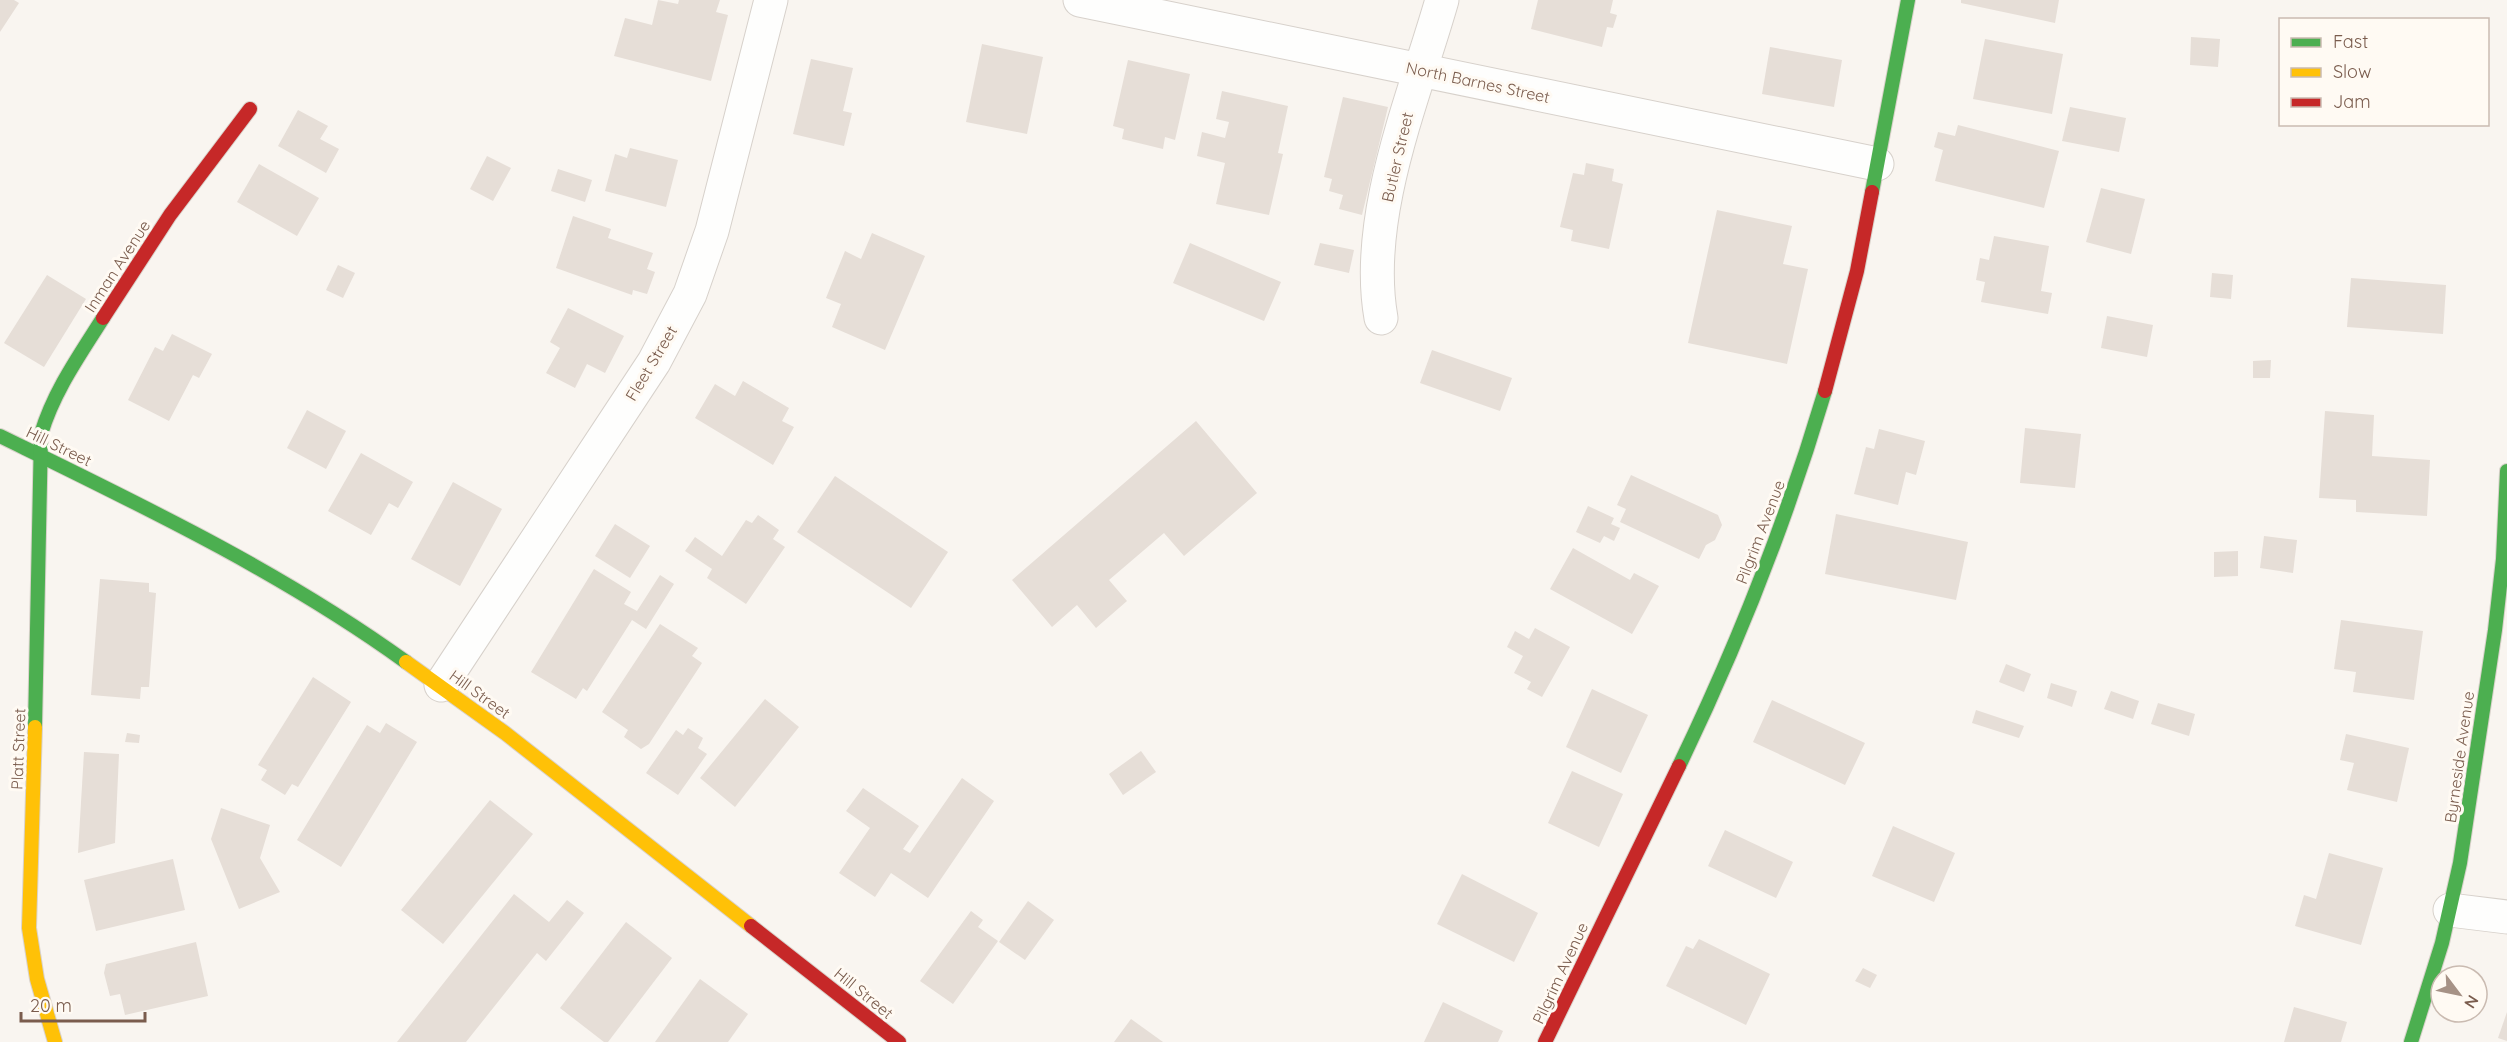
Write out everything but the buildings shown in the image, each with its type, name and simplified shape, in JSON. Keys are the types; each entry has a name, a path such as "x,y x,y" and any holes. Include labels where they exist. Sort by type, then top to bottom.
{"street":[{"name":"Fleet Street","path":"441,685 654,362 690,294 715,220 771,0"},
{"name":"North Barnes Street","path":"1080,0 1877,164"},
{"name":"Butler Street","path":"1381,318 1376,290 1377,248 1403,122 1443,0"},
{"name":"Pilgrim Avenue","path":"1545,1042 1716,689 1783,519 1821,412 1840,341 1908,0"},
{"name":"Inman Avenue","path":"40,455 46,414 73,363 170,215 250,109"},
{"name":"Hill Street","path":"0,436 171,520 288,585 362,630 441,685 629,828 899,1042"},
{"name":"Platt Street","path":"40,455 41,518 29,928 38,980 55,1042"},
{"name":"Byrneside Avenue","path":"2411,1042 2450,910 2495,630 2503,559 2507,471"},
{"path":"2450,910 2507,917"}],"traffic: fast":[{"path":"1872,192 1908,0"},
{"path":"35,727 41,434 60,388 103,318"},
{"path":"1679,766 1760,582 1825,391"},
{"path":"0,436 156,513 259,568 358,629 406,662"},
{"path":"2411,1042 2442,943 2460,863 2495,630 2503,559 2507,471"}],"traffic: slow":[{"path":"406,662 505,733 751,926"},
{"path":"35,727 29,928 37,979 55,1042"}],"traffic: jam":[{"path":"103,318 170,215 250,109"},
{"path":"1825,391 1857,271 1872,192"},
{"path":"1545,1042 1679,766"},
{"path":"751,926 899,1042"}]}
